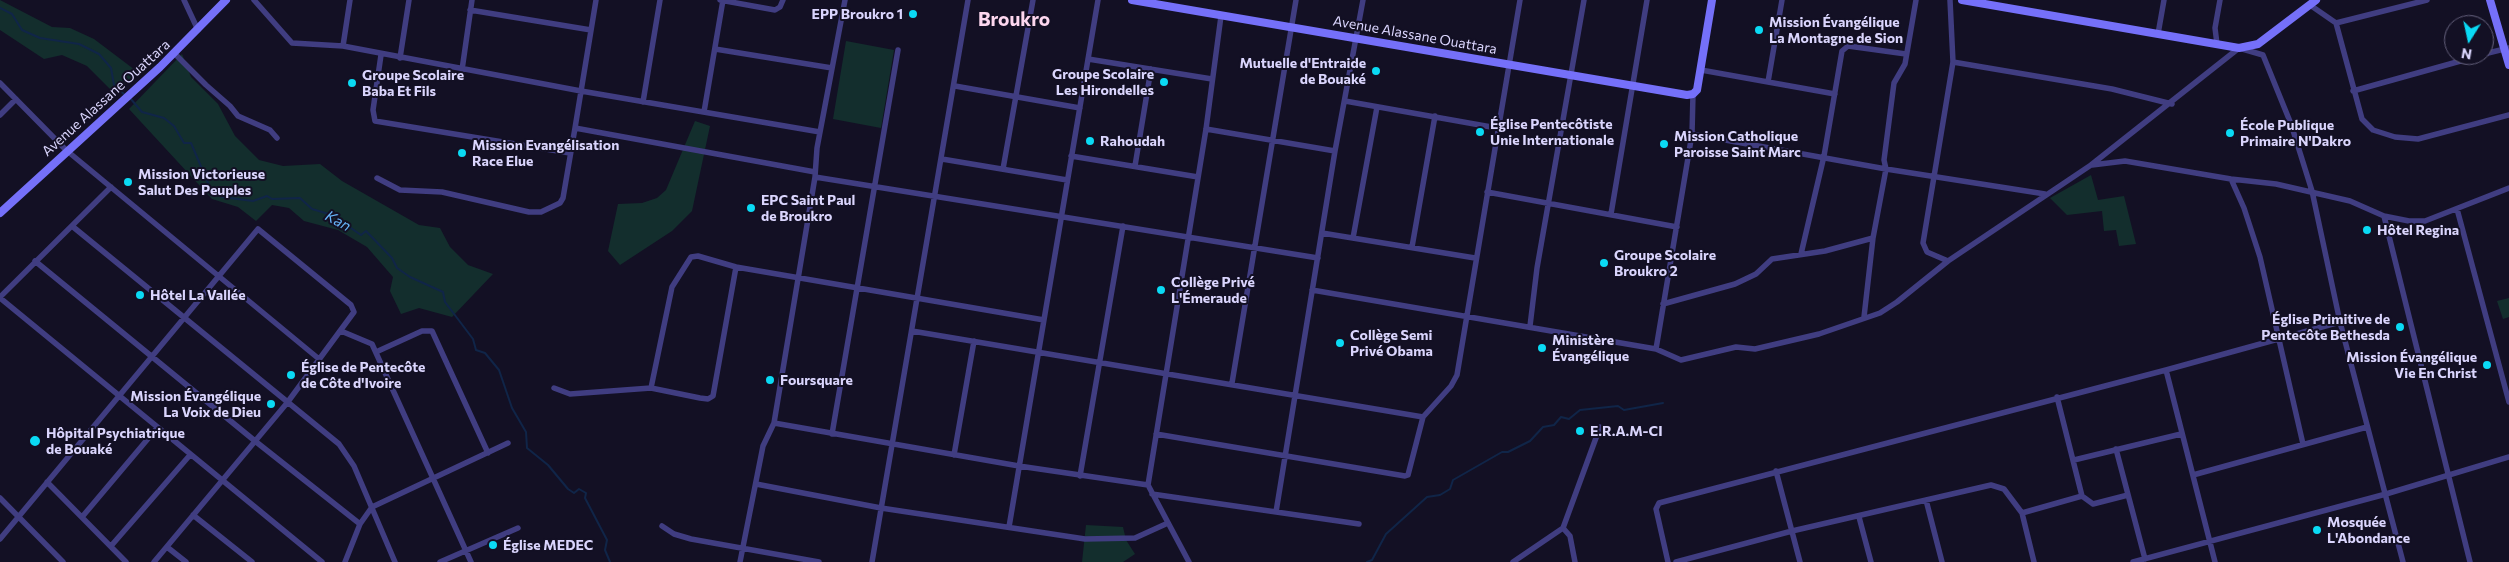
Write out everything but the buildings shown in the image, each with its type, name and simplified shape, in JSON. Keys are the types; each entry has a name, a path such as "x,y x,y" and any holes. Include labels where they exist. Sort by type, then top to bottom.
{"street":[{"path":"184,0 198,30"},
{"name":"Avenue Alassane Ouattara","path":"0,213 66,150 174,53 226,0"},
{"path":"254,0 292,43 344,46 381,55 581,92 820,132"},
{"path":"344,46 350,0"},
{"path":"400,58 409,0"},
{"path":"462,70 472,0"},
{"path":"377,178 400,190 431,190 529,212 541,212 553,208 563,198 596,0"},
{"path":"643,102 660,0"},
{"path":"704,112 722,0 775,10 780,7 783,0"},
{"path":"740,562 764,446 774,423 815,174 814,166 845,0"},
{"path":"872,562 955,86 968,0"},
{"path":"1003,169 1033,0"},
{"path":"1009,527 1098,0"},
{"name":"Avenue Alassane Ouattara","path":"1132,0 1164,3 1221,16 1508,63 1632,86 1693,94"},
{"path":"1232,383 1296,0"},
{"path":"1276,512 1335,150 1363,0"},
{"path":"1156,434 1286,454 1405,476 1410,472 1423,417 1451,386 1457,375 1475,258 1520,0"},
{"path":"1530,326 1537,268 1584,0"},
{"path":"1611,214 1647,0"},
{"path":"1656,349 1692,134 1693,94 1697,90 1712,0"},
{"path":"1768,82 1782,0"},
{"path":"1864,317 1873,238 1886,170 1884,160 1894,83 1905,64 1916,0"},
{"path":"1948,262 1924,248 1924,236 1952,62 1950,0"},
{"path":"1962,0 2239,48 2263,55 2270,68 2291,124 2312,191 2340,322 2403,562"},
{"path":"2158,34 2164,0"},
{"path":"2217,44 2215,28 2220,0"},
{"path":"2336,23 2427,0"},
{"path":"2490,0 2507,48 2509,65"},
{"path":"1312,290 1656,349 1674,358 1687,360 1736,347 1755,349 1819,334 1880,312 1897,302 1948,262 2045,194 2091,165 2172,104 2239,48 2258,44 2313,2 2336,23 2362,119 2372,130 2407,139 2418,139 2509,115"},
{"path":"470,10 591,30"},
{"path":"1189,562 1148,484 1206,129 1221,16"},
{"path":"1801,254 1824,156 1844,47 1906,54"},
{"path":"2494,52 2507,48"},
{"path":"715,49 832,68"},
{"path":"832,434 873,184 898,50"},
{"path":"174,53 206,86 230,106 238,116 270,130 277,138"},
{"path":"381,55 374,110 375,120 570,153"},
{"path":"1088,59 1212,79"},
{"path":"1952,62 2112,89 2172,104"},
{"path":"2353,91 2447,65"},
{"path":"1135,166 1151,69"},
{"path":"1701,70 1835,94"},
{"path":"0,83 66,150 320,359"},
{"path":"955,86 1080,108"},
{"path":"0,115 16,99"},
{"path":"1344,101 1497,128"},
{"path":"1353,238 1377,107"},
{"path":"1412,247 1435,116"},
{"path":"575,128 815,174 1318,258"},
{"path":"1206,129 1335,150"},
{"path":"1692,134 1824,156 1886,170 2045,194"},
{"path":"1071,156 1198,177"},
{"path":"942,159 1067,180"},
{"path":"2091,165 2125,161 2230,179 2276,184 2350,201 2398,220 2418,221 2457,209 2509,188"},
{"path":"2230,179 2244,208 2260,257 2303,444"},
{"path":"111,188 0,297 322,562"},
{"path":"1487,192 1676,227"},
{"path":"2457,209 2508,392 2509,402"},
{"path":"2384,216 2470,562"},
{"path":"72,226 326,433 347,454 395,562"},
{"path":"1080,476 1123,226"},
{"path":"0,539 258,229 355,309 341,331 287,403 154,562"},
{"path":"1322,233 1475,258"},
{"path":"1663,304 1735,284 1756,274 1772,259 1825,251 1873,238"},
{"path":"651,388 672,287 691,257 698,256 736,267 1044,320"},
{"path":"35,261 255,441 360,524"},
{"path":"554,388 570,394 583,395 651,388 700,398 713,396 736,267"},
{"path":"1668,562 1656,509 1659,503 2057,397 2166,370 2340,322"},
{"path":"341,331 372,344 471,562"},
{"path":"376,352 422,331 432,331 488,453"},
{"path":"912,331 1232,383 1423,417"},
{"path":"954,455 974,341"},
{"path":"2166,370 2215,562"},
{"path":"2057,397 2082,496 2094,504 2128,495"},
{"path":"774,423 892,445 1080,476 1148,484"},
{"path":"1513,562 1563,528 1600,427"},
{"path":"2194,475 2368,427"},
{"path":"82,517 157,428"},
{"path":"2074,460 2181,434"},
{"path":"345,562 360,524 372,507 508,443"},
{"path":"2116,449 2145,559"},
{"path":"111,546 190,455"},
{"path":"2133,562 2386,494 2509,457"},
{"path":"1776,471 1800,562"},
{"path":"47,482 126,562"},
{"path":"756,484 881,508 1085,539 1135,538 1168,523"},
{"path":"1676,562 1792,531 1926,500 1998,486 2004,489 2022,513 2034,562"},
{"path":"1152,494 1359,524"},
{"path":"2022,513 2082,496"},
{"path":"0,498 63,562"},
{"path":"1926,500 1942,562"},
{"path":"194,515 252,562"},
{"path":"1858,517 1871,562"},
{"path":"662,526 674,534 691,539 742,550 819,562"},
{"path":"440,562 518,528"},
{"path":"1563,528 1570,536 1575,562"},
{"path":"167,547 186,562"}],"green space":[{"path":"0,0 52,27 70,28 94,39 139,73 113,92 87,66 62,55 44,59 0,30"},
{"path":"846,41 894,50 881,128 833,119"},
{"path":"182,54 191,77 218,104 235,136 259,160 283,166 320,164 342,181 419,225 440,228 450,247 468,265 493,274 452,317 419,308 401,314 390,291 393,277 367,247 338,230 304,221 289,208 272,205 256,221 238,207 212,199 129,109"},
{"path":"695,121 710,126 692,211 672,231 620,265 608,251 618,204 642,203 657,198 666,190"},
{"path":"2091,175 2098,200 2124,196 2136,244 2119,246 2116,230 2104,231 2102,211 2067,215 2050,198"},
{"path":"2509,298 2509,317 2503,319 2497,301"},
{"path":"1086,525 1123,527 1126,540 1135,554 1123,562 1082,562"}],"waterway":[{"name":"Kan","path":"0,8 12,14 22,30 40,38 79,44 99,54 111,68 114,85 126,96"},
{"name":"Kan","path":"130,98 142,112 164,118 174,126 184,143 191,143 211,190 222,197 253,201 267,196 272,199 300,198 312,209 332,215 361,235 366,231 392,258 397,268 410,277 443,292 445,302 473,339 476,350 485,353 499,370 512,408 526,432 527,448 548,465 568,489 574,493 579,489 586,493 585,498 607,540 605,550 610,562"},
{"path":"1367,562 1372,560 1386,534 1427,497 1440,495 1450,489 1453,480 1502,452 1508,452 1530,441 1543,427 1554,425 1561,417 1569,419 1580,410 1618,406 1624,410 1663,403"}],"place":[{"name":"EPP Broukro 1","path":"913,14"},
{"name":"Mission Évangélique La Montagne de Sion","path":"1759,30"},
{"name":"Mutuelle d'Entraide de Bouaké","path":"1376,71"},
{"name":"Groupe Scolaire Les Hirondelles","path":"1164,82"},
{"name":"Groupe Scolaire Baba Et Fils","path":"352,83"},
{"name":"Église Pentecôtiste Unie Internationale","path":"1480,132"},
{"name":"École Publique Primaire N'Dakro","path":"2230,133"},
{"name":"Rahoudah","path":"1090,141"},
{"name":"Mission Catholique Paroisse Saint Marc","path":"1664,144"},
{"name":"Mission Evangélisation Race Elue","path":"462,153"},
{"name":"Mission Victorieuse Salut Des Peuples","path":"128,182"},
{"name":"EPC Saint Paul de Broukro","path":"751,208"},
{"name":"Hôtel Regina","path":"2367,230"},
{"name":"Groupe Scolaire Broukro 2","path":"1604,263"},
{"name":"Collège Privé L'Émeraude","path":"1161,290"},
{"name":"Hôtel La Vallée","path":"140,295"},
{"name":"Église Primitive de Pentecôte Bethesda","path":"2400,327"},
{"name":"Collège Semi Privé Obama","path":"1340,343"},
{"name":"Ministère Évangélique","path":"1542,348"},
{"name":"Mission Évangélique Vie En Christ","path":"2487,365"},
{"name":"Église de Pentecôte de Côte d'Ivoire","path":"291,375"},
{"name":"Foursquare","path":"770,380"},
{"name":"Mission Évangélique La Voix de Dieu","path":"271,404"},
{"name":"E.R.A.M-CI","path":"1580,431"},
{"name":"Hôpital Psychiatrique de Bouaké","path":"35,441"},
{"name":"Mosquée L'Abondance","path":"2317,530"},
{"name":"Église MEDEC","path":"493,545"}],"district":[{"name":"Broukro","path":"1014,20"}]}
